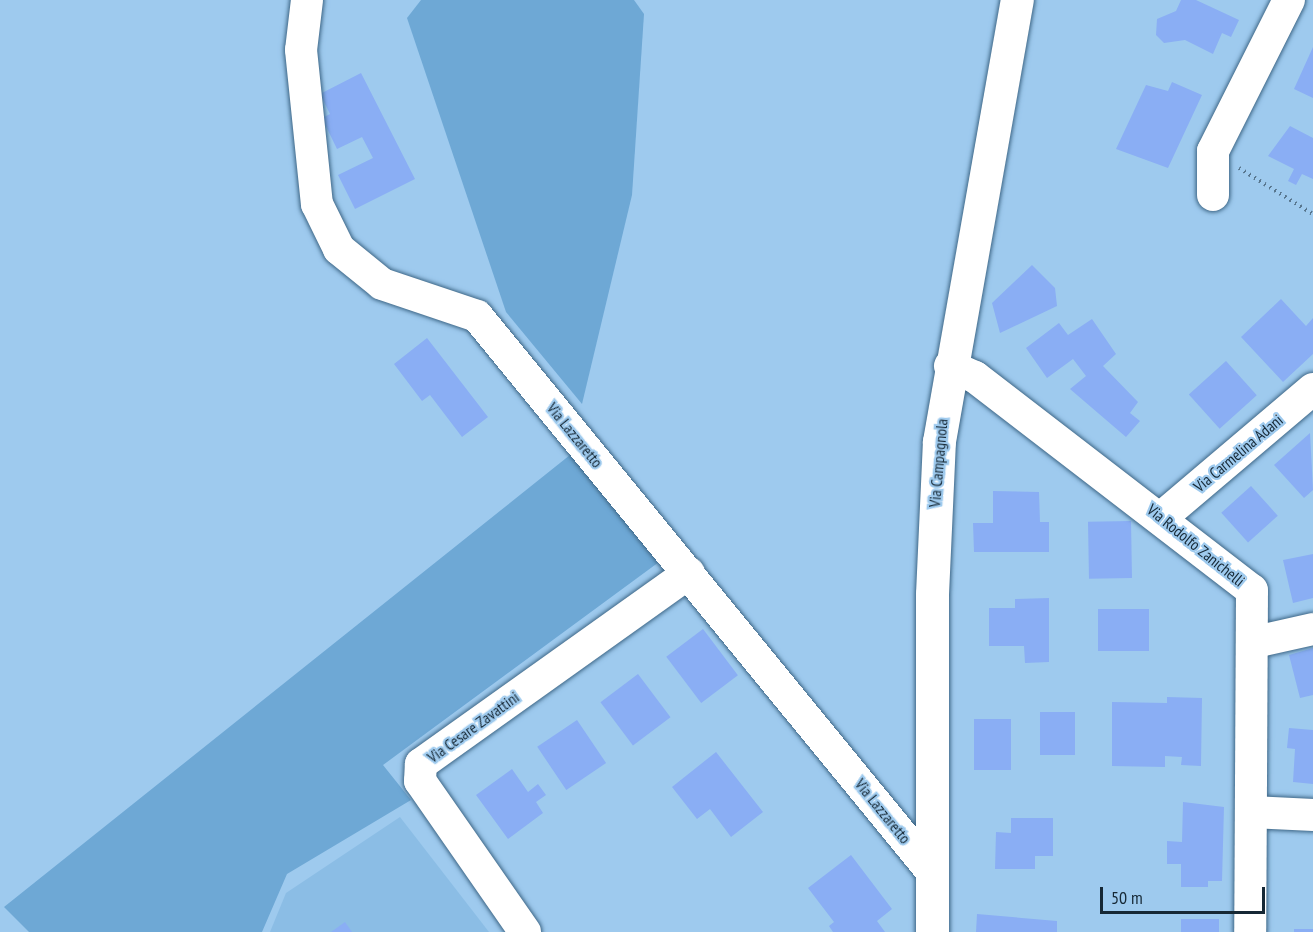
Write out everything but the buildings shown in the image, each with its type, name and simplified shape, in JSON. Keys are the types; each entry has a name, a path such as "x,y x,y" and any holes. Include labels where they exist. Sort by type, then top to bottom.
{"main road":[{"name":"Via Campagnola","path":"932,932 934,494 950,366 1017,0"}],"street":[{"name":"Via Lazzaretto","path":"307,0 301,50 317,204 339,249 382,284 477,316 932,872"},
{"path":"1213,195 1213,151 1289,0"},
{"name":"Via Rodolfo Zanichelli","path":"950,366 975,377 1162,517 1252,590 1255,642 1250,932"},
{"name":"Via Carmelina Adani","path":"1162,517 1313,389"},
{"name":"Via Cesare Zavattini","path":"525,932 420,782 421,764 688,573"},
{"path":"1255,642 1313,629"},
{"path":"1252,812 1313,815"}],"path":[{"path":"1213,151 1313,214"}],"shaded area":[{"path":"421,0 634,0 644,14 632,195 582,404 506,312 407,18"},
{"path":"575,451 659,562 383,765 411,800 287,874 262,932 29,932 4,907"},
{"path":"400,817 489,932 270,932 286,893"}]}
